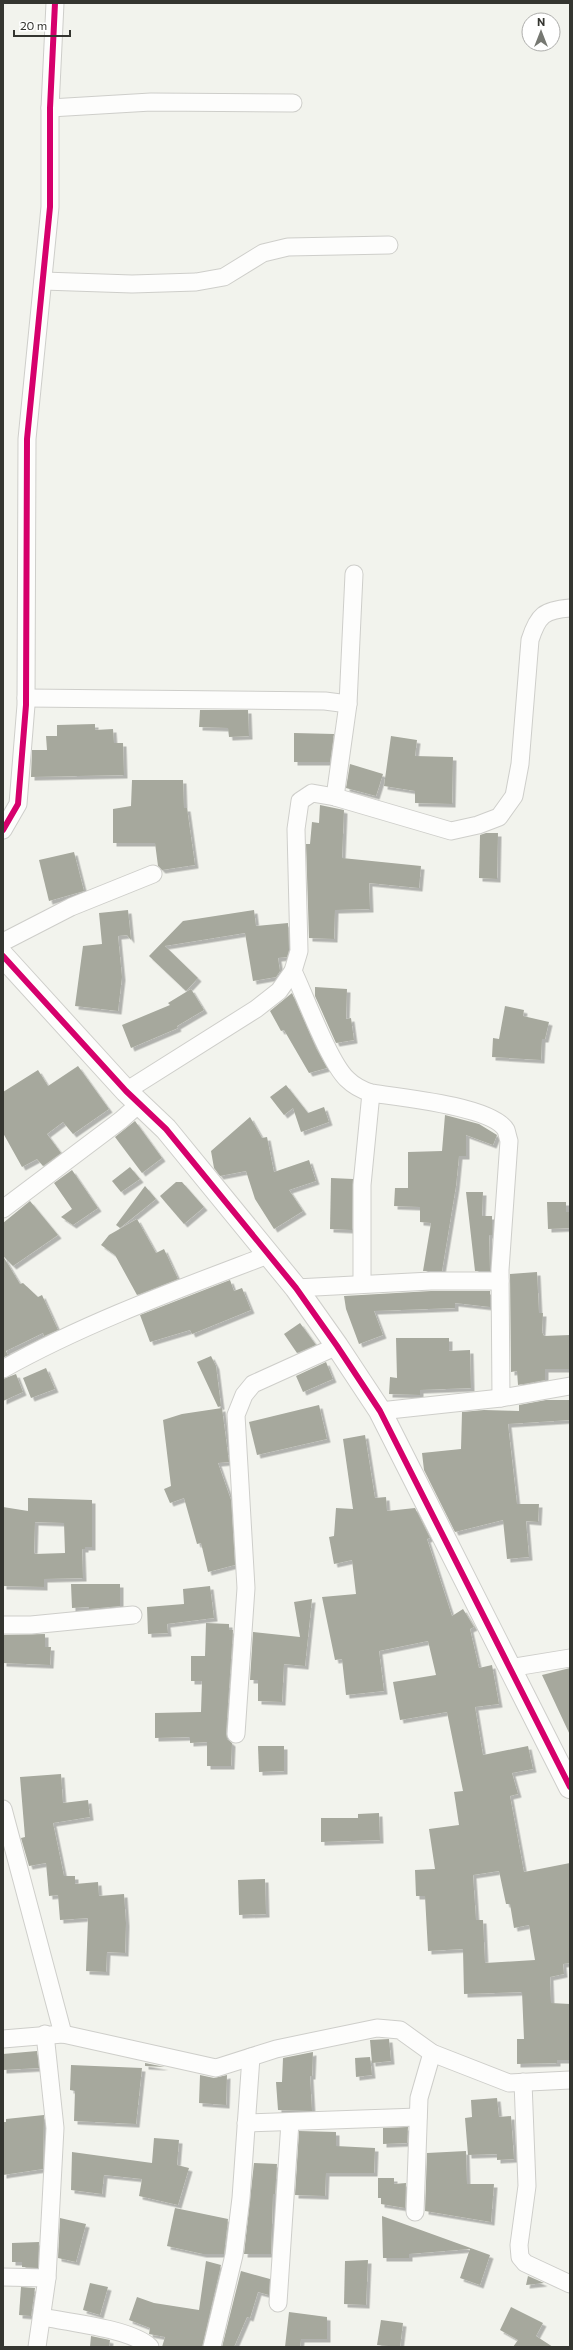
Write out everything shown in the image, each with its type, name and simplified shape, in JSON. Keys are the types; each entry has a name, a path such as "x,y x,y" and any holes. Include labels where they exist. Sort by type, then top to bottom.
{"street":[{"path":"3,830 18,804 26,698 27,439 50,207 50,108 55,3"},
{"path":"50,108 151,102 293,104"},
{"path":"43,281 132,284 196,282 224,277 262,253 288,247 389,245"},
{"path":"335,797 348,704 354,574"},
{"path":"3,1209 121,1120 132,1098 279,991 293,971 299,951 296,829 300,800 312,793 335,797 451,831 478,825 499,817 514,796 520,764 530,640 536,620 552,609 570,608"},
{"path":"26,698 325,701 348,704"},
{"path":"3,942 71,907 153,874"},
{"path":"3,956 132,1098 166,1129 296,1288 337,1346 380,1411 570,1786"},
{"path":"293,971 332,1056 342,1073 358,1088 371,1094 464,1109 494,1120 506,1129 509,1142 500,1281 501,1398"},
{"path":"362,1284 362,1186 371,1094"},
{"path":"3,1369 37,1350 156,1298 268,1254"},
{"path":"296,1288 362,1284 500,1281"},
{"path":"236,1734 246,1588 236,1415 244,1395 253,1384 337,1346"},
{"path":"380,1411 501,1398 570,1386"},
{"path":"3,1625 31,1625 134,1615"},
{"path":"509,1668 570,1658"},
{"path":"3,1809 63,2034"},
{"path":"3,2039 46,2034 63,2034 216,2068 251,2057 377,2028 400,2030 432,2052 509,2083 570,2080"},
{"path":"37,2347 48,2278 56,2128 46,2034"},
{"path":"416,2212 419,2098 432,2052"},
{"path":"212,2347 234,2255 251,2057"},
{"path":"523,2082 527,2186 519,2245 520,2257 525,2263 570,2284"},
{"path":"246,2123 418,2117"},
{"path":"278,2303 290,2122"},
{"path":"3,2278 48,2278"},
{"path":"42,2317 115,2331 146,2343 150,2347"}],"building":[{"path":"200,710 248,710 249,736 229,737 228,728 199,727"},
{"path":"95,724 95,730 113,729 114,743 123,743 124,775 31,777 32,750 47,750 46,736 57,736 57,725"},
{"path":"294,733 334,734 330,762 294,762"},
{"path":"391,736 417,740 415,756 453,757 452,804 415,803 415,791 384,786"},
{"path":"350,764 383,774 376,796 346,788"},
{"path":"132,780 183,780 184,808 187,808 195,865 162,870 158,866 155,843 113,843 113,809 131,806"},
{"path":"320,805 344,810 342,858 421,866 419,888 369,883 370,909 335,910 334,939 309,938 306,844 310,844 312,822 319,823"},
{"path":"486,833 498,833 497,879 479,878 480,835"},
{"path":"74,852 84,891 49,901 39,860"},
{"path":"128,910 131,940 127,935 118,936 122,977 118,1011 75,1006 83,946 102,944 99,913"},
{"path":"254,910 256,926 288,923 289,950 287,957 278,958 280,971 276,977 253,981 245,933 165,946 198,978 186,991 149,956 183,921"},
{"path":"315,987 347,989 346,1019 351,1018 354,1040 336,1043 315,996"},
{"path":"191,989 204,1010 177,1026 178,1028 131,1048 122,1025 170,1005 168,1003"},
{"path":"292,993 316,1048 327,1068 309,1073 284,1030 281,1031 270,1011"},
{"path":"505,1006 524,1010 523,1016 549,1022 545,1039 542,1039 541,1060 492,1057 493,1038 499,1039"},
{"path":"78,1066 109,1109 73,1134 63,1122 47,1134 61,1153 43,1166 37,1159 22,1167 3,1133 3,1092 38,1070 48,1086"},
{"path":"286,1085 308,1113 324,1107 329,1122 301,1132 293,1108 284,1115 270,1097"},
{"path":"445,1115 479,1124 497,1135 493,1145 466,1135 466,1156 459,1156 456,1186 442,1271 423,1271 431,1223 420,1222 420,1207 394,1206 395,1188 408,1188 408,1152 442,1151"},
{"path":"250,1117 262,1138 267,1137 274,1172 309,1160 316,1181 289,1190 303,1211 274,1229 255,1199 246,1171 220,1176 214,1168 211,1151"},
{"path":"135,1121 162,1158 142,1173 115,1137"},
{"path":"130,1167 140,1179 121,1192 112,1181"},
{"path":"72,1170 98,1208 73,1225 61,1217 72,1209 54,1183"},
{"path":"331,1178 353,1179 352,1230 330,1229"},
{"path":"176,1182 182,1182 204,1207 184,1224 160,1196"},
{"path":"145,1186 156,1199 120,1228 116,1225"},
{"path":"466,1192 483,1192 482,1216 492,1216 492,1235 489,1235 490,1271 475,1271"},
{"path":"30,1201 58,1235 13,1266 3,1256 3,1223"},
{"path":"547,1202 566,1202 566,1212 570,1212 570,1228 548,1229"},
{"path":"137,1219 156,1253 164,1249 178,1279 137,1295 115,1255 101,1245 109,1235"},
{"path":"3,1256 20,1284 23,1283 38,1297 42,1295 58,1330 44,1336 43,1333 6,1351 8,1355 3,1358"},
{"path":"537,1272 539,1313 543,1313 542,1332 544,1336 570,1335 570,1369 545,1369 545,1380 518,1385 517,1371 511,1372 510,1274"},
{"path":"230,1280 234,1291 242,1288 251,1310 192,1334 190,1330 150,1342 140,1315"},
{"path":"431,1291 490,1291 490,1307 455,1303 455,1308 374,1311 383,1335 359,1344 346,1309 344,1296"},
{"path":"300,1323 316,1345 297,1353 284,1334"},
{"path":"396,1338 449,1338 449,1351 470,1350 471,1388 420,1390 420,1395 389,1394 390,1377 397,1378"},
{"path":"211,1356 216,1366 221,1406 218,1407 197,1362"},
{"path":"326,1362 333,1379 303,1392 296,1376"},
{"path":"46,1368 55,1389 31,1398 23,1378"},
{"path":"16,1374 23,1392 3,1401 3,1379"},
{"path":"546,1400 570,1400 570,1420 508,1424 517,1504 539,1504 538,1522 526,1521 529,1557 507,1559 503,1520 455,1532 424,1470 422,1453 461,1449 462,1412 484,1410 519,1411 519,1405"},
{"path":"319,1405 327,1439 257,1455 249,1422"},
{"path":"222,1408 229,1462 218,1463 231,1500 235,1565 208,1572 201,1543 197,1544 184,1498 170,1503 164,1489 171,1486 163,1420 182,1414"},
{"path":"365,1435 375,1498 386,1497 387,1511 415,1508 430,1538 427,1539 452,1616 463,1609 474,1627 470,1629 479,1668 492,1665 499,1704 475,1707 483,1755 528,1746 533,1769 512,1773 518,1794 510,1796 524,1872 570,1863 570,1963 563,1964 564,1974 550,1977 551,2003 570,2004 570,2060 557,2060 557,2063 517,2064 517,2039 524,2039 522,1992 464,1994 463,1949 428,1951 425,1896 416,1896 415,1870 435,1869 429,1829 459,1825 454,1792 463,1791 447,1712 400,1720 393,1682 436,1675 428,1641 379,1651 384,1691 346,1695 342,1659 335,1660 322,1597 356,1594 352,1560 334,1564 329,1537 334,1536 336,1508 353,1509 343,1439","holes":["499,1871 506,1904 510,1904 514,1928 529,1925 535,1960 485,1963 483,1920 476,1920 473,1875"]},
{"path":"28,1498 92,1500 92,1547 85,1547 85,1549 82,1549 83,1578 44,1579 44,1587 3,1586 3,1507 28,1511","holes":["35,1522 64,1523 65,1553 34,1554"]},
{"path":"71,1584 120,1584 120,1606 89,1609 89,1607 72,1608"},
{"path":"210,1586 214,1618 167,1624 168,1633 148,1634 147,1607 184,1604 183,1589"},
{"path":"312,1599 305,1666 284,1664 282,1702 258,1701 258,1680 250,1680 253,1632 300,1637 294,1602"},
{"path":"206,1623 229,1624 229,1630 233,1630 226,1733 227,1739 232,1743 231,1766 207,1766 207,1742 190,1743 190,1737 155,1738 155,1713 201,1712 202,1681 191,1681 191,1656 205,1656"},
{"path":"45,1634 45,1647 51,1647 50,1665 3,1663 3,1635"},
{"path":"570,1668 570,1735 542,1675"},
{"path":"258,1746 284,1746 284,1771 259,1772"},
{"path":"61,1774 63,1803 88,1800 90,1817 53,1823 64,1876 75,1876 75,1884 98,1882 99,1896 124,1894 126,1923 125,1953 107,1952 106,1972 86,1971 88,1918 60,1920 58,1895 49,1896 46,1863 29,1866 21,1838 25,1837 20,1777"},
{"path":"379,1813 380,1840 321,1842 321,1818 358,1818 358,1814"},
{"path":"265,1879 266,1914 239,1915 238,1880"},
{"path":"389,2039 391,2061 372,2063 370,2040"},
{"path":"37,2051 39,2068 3,2070 3,2054"},
{"path":"313,2052 312,2076 310,2076 312,2111 278,2110 276,2082 282,2082 283,2058"},
{"path":"370,2057 372,2075 356,2077 355,2058"},
{"path":"145,2063 165,2067 145,2066"},
{"path":"71,2065 142,2068 136,2124 74,2121 75,2091 70,2090"},
{"path":"200,2075 214,2078 227,2075 226,2105 199,2103"},
{"path":"497,2098 499,2117 511,2116 514,2159 497,2160 497,2154 468,2155 465,2118 472,2117 471,2100"},
{"path":"44,2115 43,2169 3,2175 3,2122 6,2122 6,2119"},
{"path":"408,2127 407,2143 383,2144 383,2128"},
{"path":"299,2131 336,2132 336,2146 375,2148 374,2173 326,2173 325,2196 295,2195"},
{"path":"154,2138 179,2140 177,2165 189,2168 178,2205 139,2196 142,2179 104,2175 102,2194 71,2190 72,2152 152,2163"},
{"path":"466,2151 467,2184 494,2184 491,2222 425,2211 427,2153"},
{"path":"254,2163 277,2164 275,2194 273,2194 271,2254 244,2254"},
{"path":"378,2178 394,2178 394,2184 406,2183 405,2208 381,2204 381,2198 378,2198"},
{"path":"175,2208 228,2219 224,2254 203,2254 167,2246"},
{"path":"382,2216 490,2255 480,2285 460,2278 470,2249 409,2254 409,2258 383,2258"},
{"path":"60,2218 86,2224 76,2262 58,2258"},
{"path":"39,2242 38,2268 22,2267 22,2262 12,2262 12,2243"},
{"path":"368,2260 366,2305 344,2304 345,2261"},
{"path":"206,2261 221,2265 202,2347 162,2347 165,2337 149,2334 150,2328 129,2320 137,2297 154,2303 199,2310"},
{"path":"241,2271 270,2279 269,2295 258,2292 250,2318 247,2317 234,2347 222,2347"},
{"path":"528,2276 544,2283 526,2285"},
{"path":"90,2283 108,2287 100,2315 83,2310"},
{"path":"21,2287 35,2288 31,2316 19,2315"},
{"path":"511,2307 543,2323 536,2336 553,2347 513,2347 518,2340 500,2330"},
{"path":"289,2312 327,2317 327,2339 301,2339 300,2347 285,2347"},
{"path":"381,2320 403,2323 400,2347 377,2345"},
{"path":"91,2336 110,2340 109,2347 90,2347"}],"cycle path":[{"path":"3,830 18,804 26,705 27,439 50,207 50,108 55,3"},
{"path":"3,956 126,1091 166,1129 296,1288 337,1346 380,1411 570,1787"}]}
